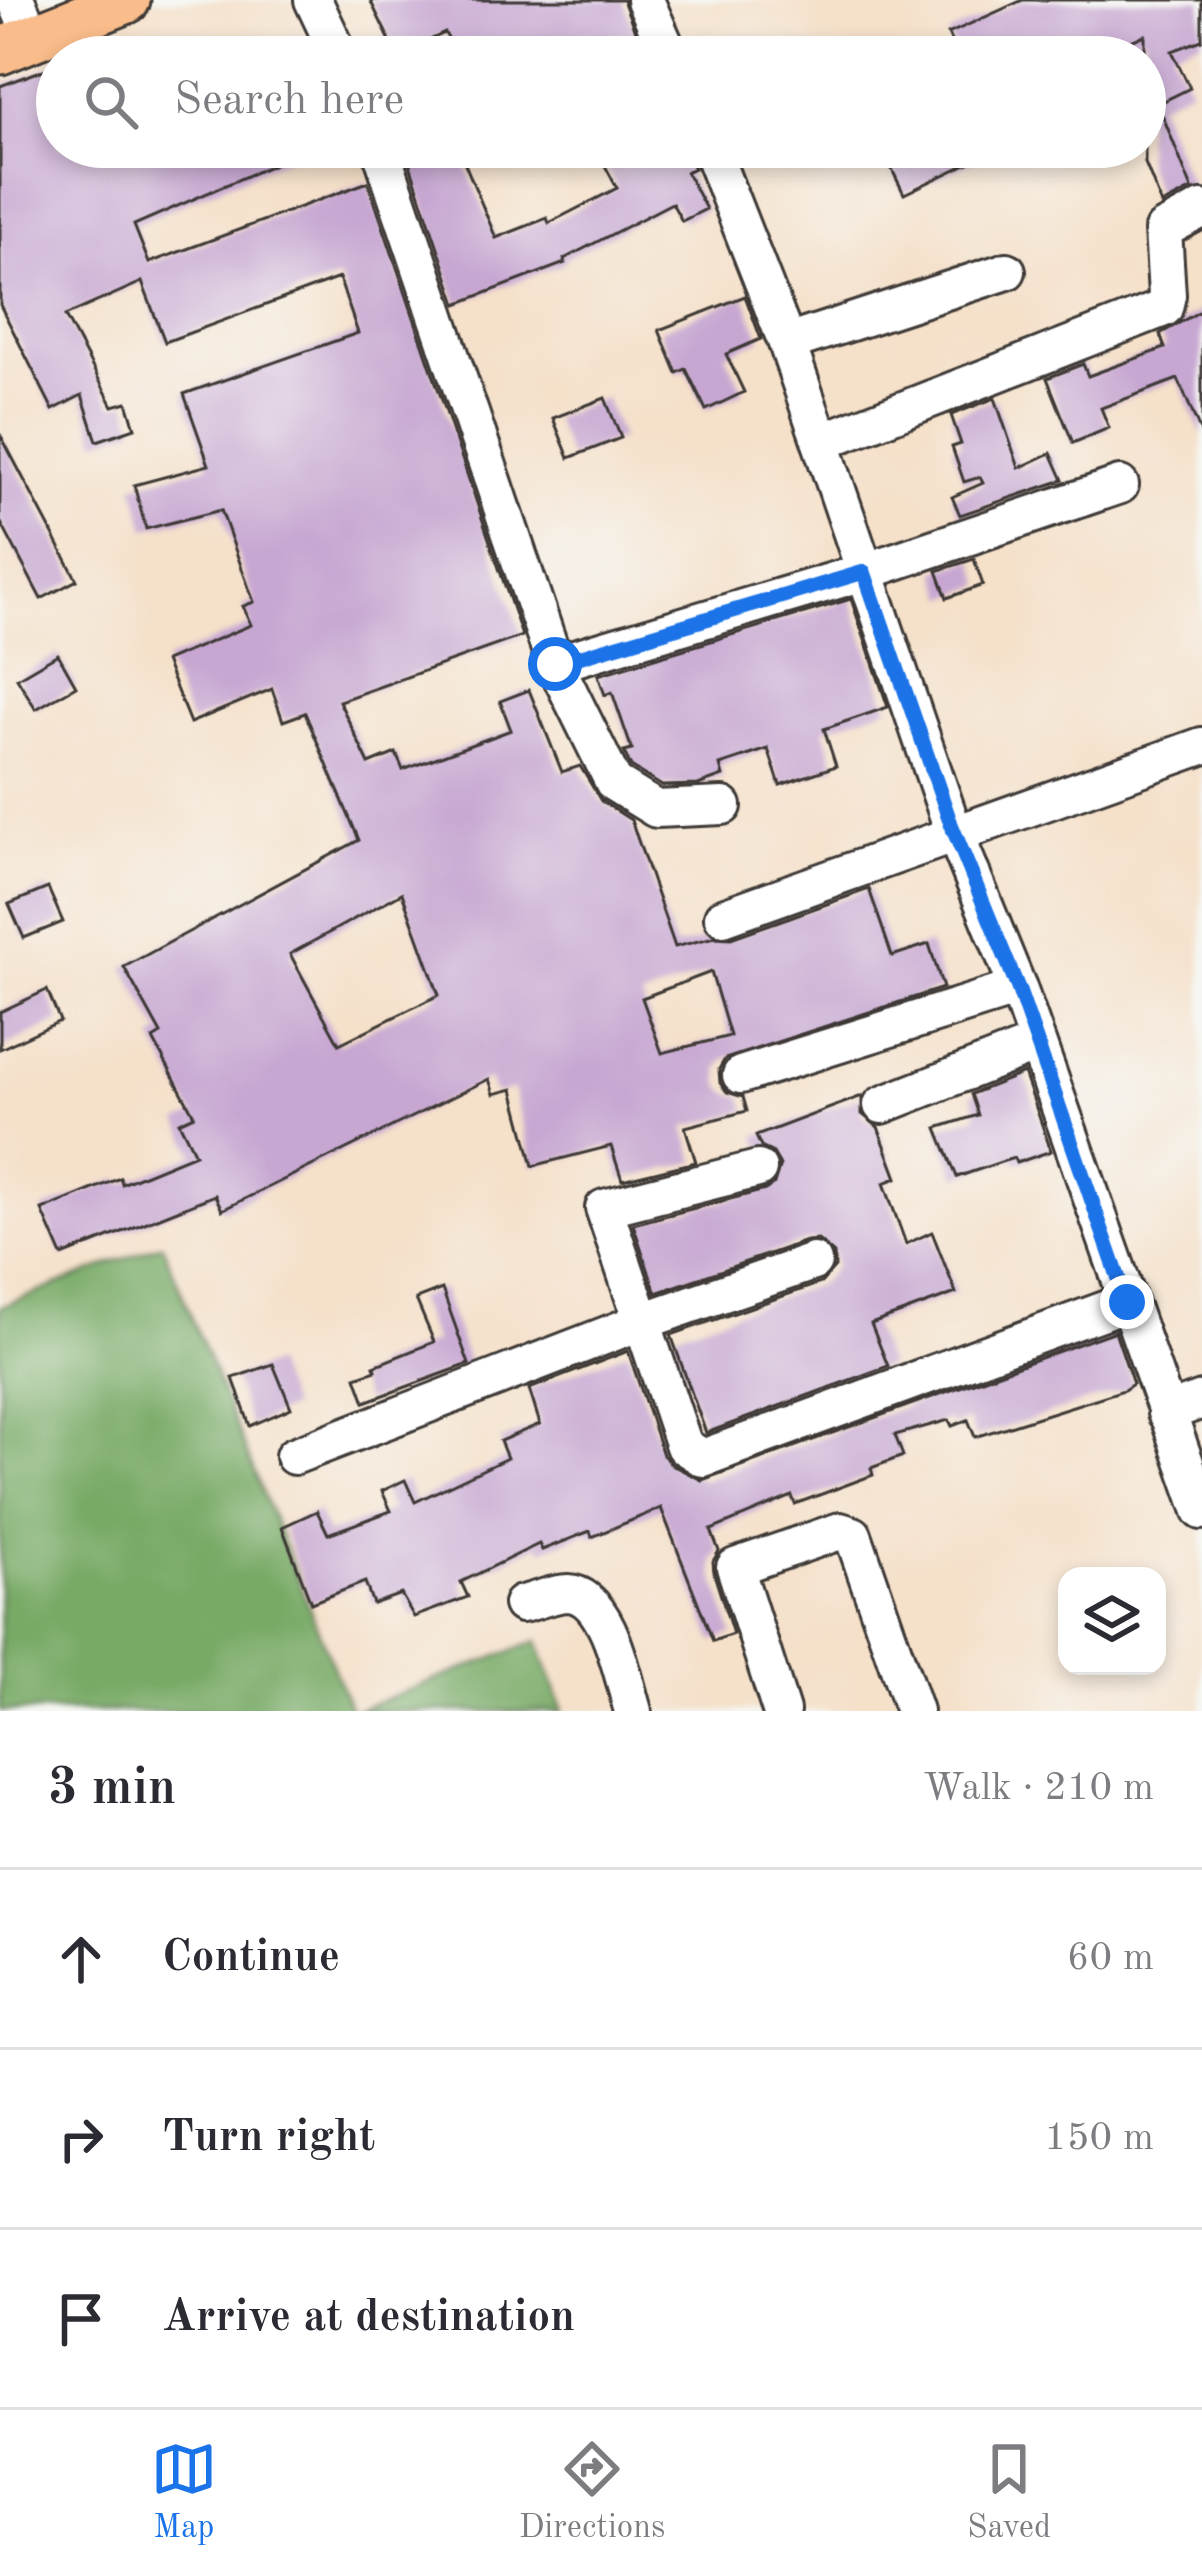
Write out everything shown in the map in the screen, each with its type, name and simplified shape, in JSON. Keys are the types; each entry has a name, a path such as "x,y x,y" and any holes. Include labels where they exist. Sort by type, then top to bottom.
{"main road":[{"path":"16,29 127,0"}],"street":[{"path":"313,0 330,36"},
{"path":"645,0 661,36"},
{"path":"387,168 555,664 614,783 656,809 723,806"},
{"path":"718,168 787,343 956,835 1018,988 1202,1511"},
{"path":"821,442 1164,308 1163,230 1202,209"},
{"path":"787,343 1007,271"},
{"path":"555,664 864,572 1120,485"},
{"path":"723,917 1202,746"},
{"path":"741,1075 1018,988"},
{"path":"882,1106 1036,1044"},
{"path":"758,1169 604,1208 684,1446 703,1457 1127,1302"},
{"path":"294,1456 643,1321 813,1262"},
{"path":"1166,1413 1202,1400"},
{"path":"781,1711 735,1567 840,1531 853,1535 914,1711"},
{"path":"522,1604 566,1593 585,1597 601,1612 633,1711"}],"green space":[{"path":"162,1244 351,1711 0,1711 0,1307"},
{"path":"538,1641 563,1711 353,1711"}],"building":[{"path":"370,0 623,0 637,36 445,33 388,36"},
{"path":"1023,0 1202,0 1202,40 1172,51 1190,88 1166,100 1166,36 948,34"},
{"path":"36,73 36,168 265,168 134,225 149,263 368,182 522,636 339,701 369,764 396,753 403,770 511,730 500,701 529,690 562,772 580,766 601,801 631,820 675,947 714,937 731,938 869,889 892,956 929,944 943,988 725,1059 719,1069 720,1083 727,1092 743,1097 747,1111 685,1127 696,1162 622,1180 611,1146 533,1166 513,1089 494,1094 489,1079 222,1210 215,1195 62,1256 42,1210 195,1154 179,1122 194,1115 153,1039 161,1034 124,967 359,840 305,713 283,721 272,689 190,723 165,661 251,625 243,606 254,602 221,510 146,529 134,485 209,465 184,394 358,333 339,278 165,342 142,282 65,316 113,406 127,402 135,428 97,441 82,395 53,410 0,305 0,86","holes":["402,893 439,995 339,1044 290,954","711,972 730,1036 662,1053 642,998"]},
{"path":"1166,124 1192,189 1162,205 1147,168 1166,168"},
{"path":"411,168 467,168 496,238 547,218 549,223 617,188 606,168 694,168 686,172 706,209 682,221 672,203 564,259 565,263 457,304"},
{"path":"891,168 958,168 904,194"},
{"path":"745,296 761,339 726,354 744,392 706,410 686,369 677,373 659,330"},
{"path":"1202,310 1202,435 1178,379 1101,408 1109,428 1073,443 1047,378 1083,364 1088,376 1165,348 1160,334"},
{"path":"605,398 621,438 569,458 553,418"},
{"path":"995,398 1019,468 1051,453 1063,480 960,515 952,497 983,483 980,477 964,482 952,447 961,444 951,415"},
{"path":"0,434 77,580 41,599 0,521"},
{"path":"974,559 983,585 947,598 937,571"},
{"path":"851,599 888,707 824,729 836,766 780,785 768,749 720,765 723,776 698,785 662,786 631,767 624,752 632,750 612,692 605,695 598,675"},
{"path":"58,654 76,686 36,709 17,678"},
{"path":"48,888 63,922 24,938 9,904"},
{"path":"47,990 60,1021 0,1049 0,1012"},
{"path":"1024,1073 1051,1151 957,1177 937,1128 978,1115 971,1094"},
{"path":"862,1096 862,1114 878,1127 897,1178 884,1183 906,1244 932,1232 956,1293 871,1324 888,1366 706,1433 671,1335 821,1283 835,1267 834,1254 818,1240 806,1241 656,1293 633,1224 765,1190 774,1184 780,1165 756,1136"},
{"path":"442,1289 469,1364 365,1402 356,1377 434,1342 416,1299"},
{"path":"1115,1331 1133,1384 1124,1390 975,1437 968,1420 952,1426 949,1420 895,1435 903,1456 871,1468 873,1475 795,1504 792,1496 711,1530 719,1551 713,1561 714,1574 733,1634 713,1641 661,1508 592,1537 590,1531 542,1550 539,1544 461,1582 468,1597 414,1617 401,1594 373,1604 365,1582 311,1603 282,1527 317,1511 328,1534 391,1511 382,1491 405,1480 415,1502 507,1458 500,1441 540,1424 529,1389 628,1351 663,1455 702,1480"},
{"path":"273,1364 291,1408 250,1426 233,1378"}],"route":[{"path":"555,664 864,572 951,824 1018,988 1127,1302"}]}
